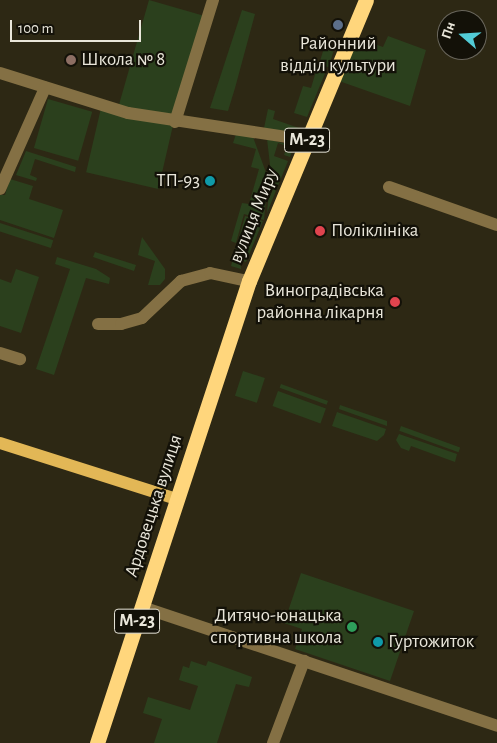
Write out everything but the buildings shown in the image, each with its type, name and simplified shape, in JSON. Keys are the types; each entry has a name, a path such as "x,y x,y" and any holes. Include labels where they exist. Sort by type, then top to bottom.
{"highway":[{"name":"вулиця Миру","path":"249,281 306,140 366,0"},
{"name":"Ардовецька вулиця","path":"97,743 249,281"}],"main road":[{"path":"0,443 177,499"}],"street":[{"path":"175,122 214,0"},
{"path":"0,73 115,110 175,122 306,140"},
{"path":"0,189 44,88"},
{"path":"389,187 497,225"},
{"path":"98,324 121,324 142,318 181,281 210,273 249,281"},
{"path":"0,353 20,359"},
{"path":"142,607 497,726"},
{"path":"274,742 304,661"}],"green space":[{"path":"149,0 203,15 173,121 119,106"},
{"path":"242,10 255,14 228,111 210,108"},
{"path":"388,36 426,50 410,106 339,81 358,38 383,47"},
{"path":"324,48 334,51 329,67 319,64"},
{"path":"317,68 326,71 307,117 294,113 303,86 311,88"},
{"path":"48,99 92,112 78,161 34,148"},
{"path":"101,108 173,125 158,189 86,172"},
{"path":"268,109 275,111 273,119 302,129 299,135 264,128"},
{"path":"236,134 253,137 268,178 264,220 244,214 236,243 231,241 242,203 249,204 259,169 251,167 256,149 233,143"},
{"path":"267,139 294,146 290,157 284,155 287,146 278,143 274,156 288,161 267,213 271,173"},
{"path":"26,151 76,167 75,172 35,159 30,175 37,178 36,181 16,175"},
{"path":"10,179 33,186 29,199 63,210 54,238 0,220 0,195 5,195"},
{"path":"245,216 263,221 246,262 240,260 241,269 231,266"},
{"path":"0,223 53,240 51,248 0,231"},
{"path":"142,237 165,269 165,279 160,285 148,285 155,261 138,255"},
{"path":"95,252 136,265 134,271 93,257"},
{"path":"57,257 96,269 110,278 109,284 86,278 54,375 36,369 70,269 55,264"},
{"path":"16,269 39,277 21,333 0,326 0,279 11,283"},
{"path":"243,371 265,378 257,403 235,396"},
{"path":"281,384 328,401 327,405 280,388"},
{"path":"278,391 326,408 320,423 273,406"},
{"path":"340,405 387,421 387,426 339,409"},
{"path":"337,412 386,429 384,435 377,441 332,426"},
{"path":"401,426 460,448 458,452 399,431"},
{"path":"399,434 457,454 455,462 411,446 409,451 401,448 396,440"},
{"name":"Дитячо-юнацька спортивна школа","path":"301,573 414,611 390,681 295,649 302,629 284,623"},
{"path":"191,661 206,666 208,661 252,677 249,687 236,684 217,743 154,743 162,719 143,713 148,697 190,710 198,686 179,680 183,666 189,668"}],"place":[{"name":"Районний відділ культури","path":"338,25"},
{"name":"Школа № 8","path":"71,60"},
{"name":"ТП-93","path":"210,181"},
{"name":"Поліклініка","path":"320,231"},
{"name":"Виноградівська районна лікарня","path":"395,302"},
{"name":"Дитячо-юнацька спортивна школа","path":"352,627"},
{"name":"Гуртожиток","path":"378,642"}]}
